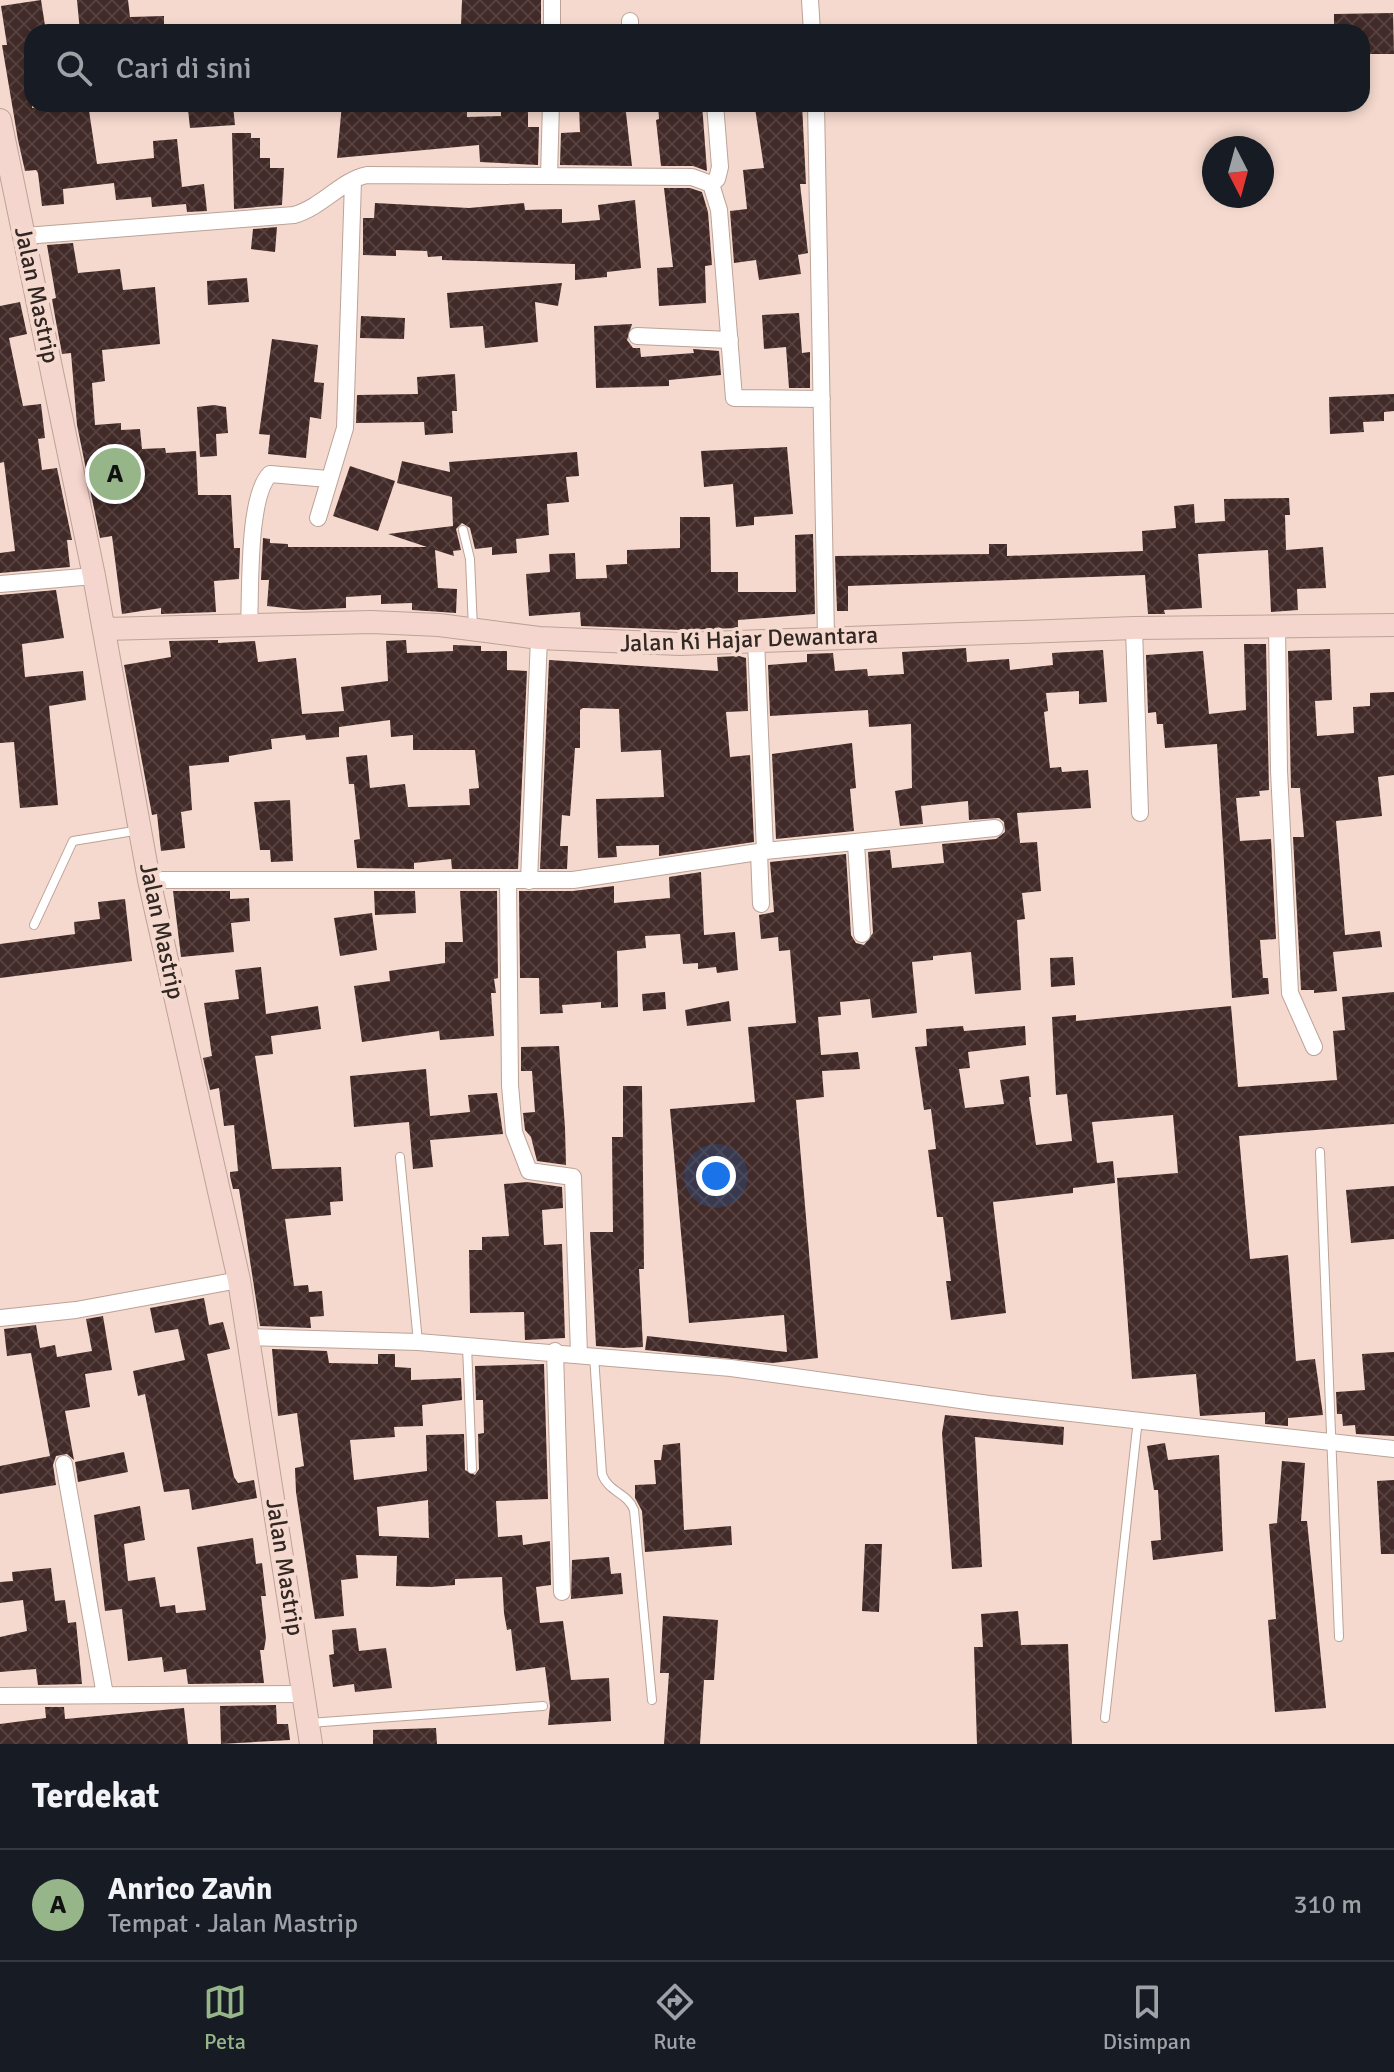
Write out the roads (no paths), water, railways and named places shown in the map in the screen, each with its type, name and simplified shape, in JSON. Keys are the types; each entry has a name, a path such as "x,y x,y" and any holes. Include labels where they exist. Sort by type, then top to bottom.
{"main road":[{"name":"Jalan Mastrip","path":"0,120 105,629 149,880 239,1280 310,1734"},
{"name":"Jalan Ki Hajar Dewantara","path":"105,629 383,623 642,644 1134,628 1394,625"}],"street":[{"path":"552,0 552,24"},
{"path":"810,0 812,24"},
{"path":"549,176 551,112"},
{"path":"711,184 717,179 720,167 716,112"},
{"path":"816,112 826,637"},
{"path":"25,236 294,215 322,204 353,181 376,175 675,176 703,179 711,184 719,210 734,398 822,399"},
{"path":"318,518 345,428 353,181"},
{"path":"637,336 730,340"},
{"path":"249,625 253,549 264,480 270,474 282,473 328,479"},
{"path":"0,584 94,576"},
{"path":"1277,626 1279,771 1290,993 1314,1047"},
{"path":"1134,628 1140,813"},
{"path":"529,881 539,638"},
{"path":"756,640 761,904"},
{"path":"149,880 529,881 596,878 762,852 995,828"},
{"path":"856,844 862,934"},
{"path":"508,880 512,1119 529,1171 573,1177 586,1354"},
{"path":"0,1318 76,1310 239,1280"},
{"path":"249,1337 467,1345 731,1368 989,1404 1138,1418 1394,1449"},
{"path":"555,1351 562,1592"},
{"path":"64,1464 105,1695"},
{"path":"0,1696 304,1694"}],"lane":[{"path":"463,530 470,559 473,630"},
{"path":"34,925 73,841 141,830"},
{"path":"1320,1152 1339,1637"},
{"path":"400,1157 418,1342"},
{"path":"467,1345 472,1469"},
{"path":"586,1354 602,1474 608,1487 631,1502 634,1510 652,1700"},
{"path":"1105,1718 1138,1418"},
{"path":"310,1734 543,1706"}],"place":[{"name":"Anrico Zavin","path":"115,474"}]}
